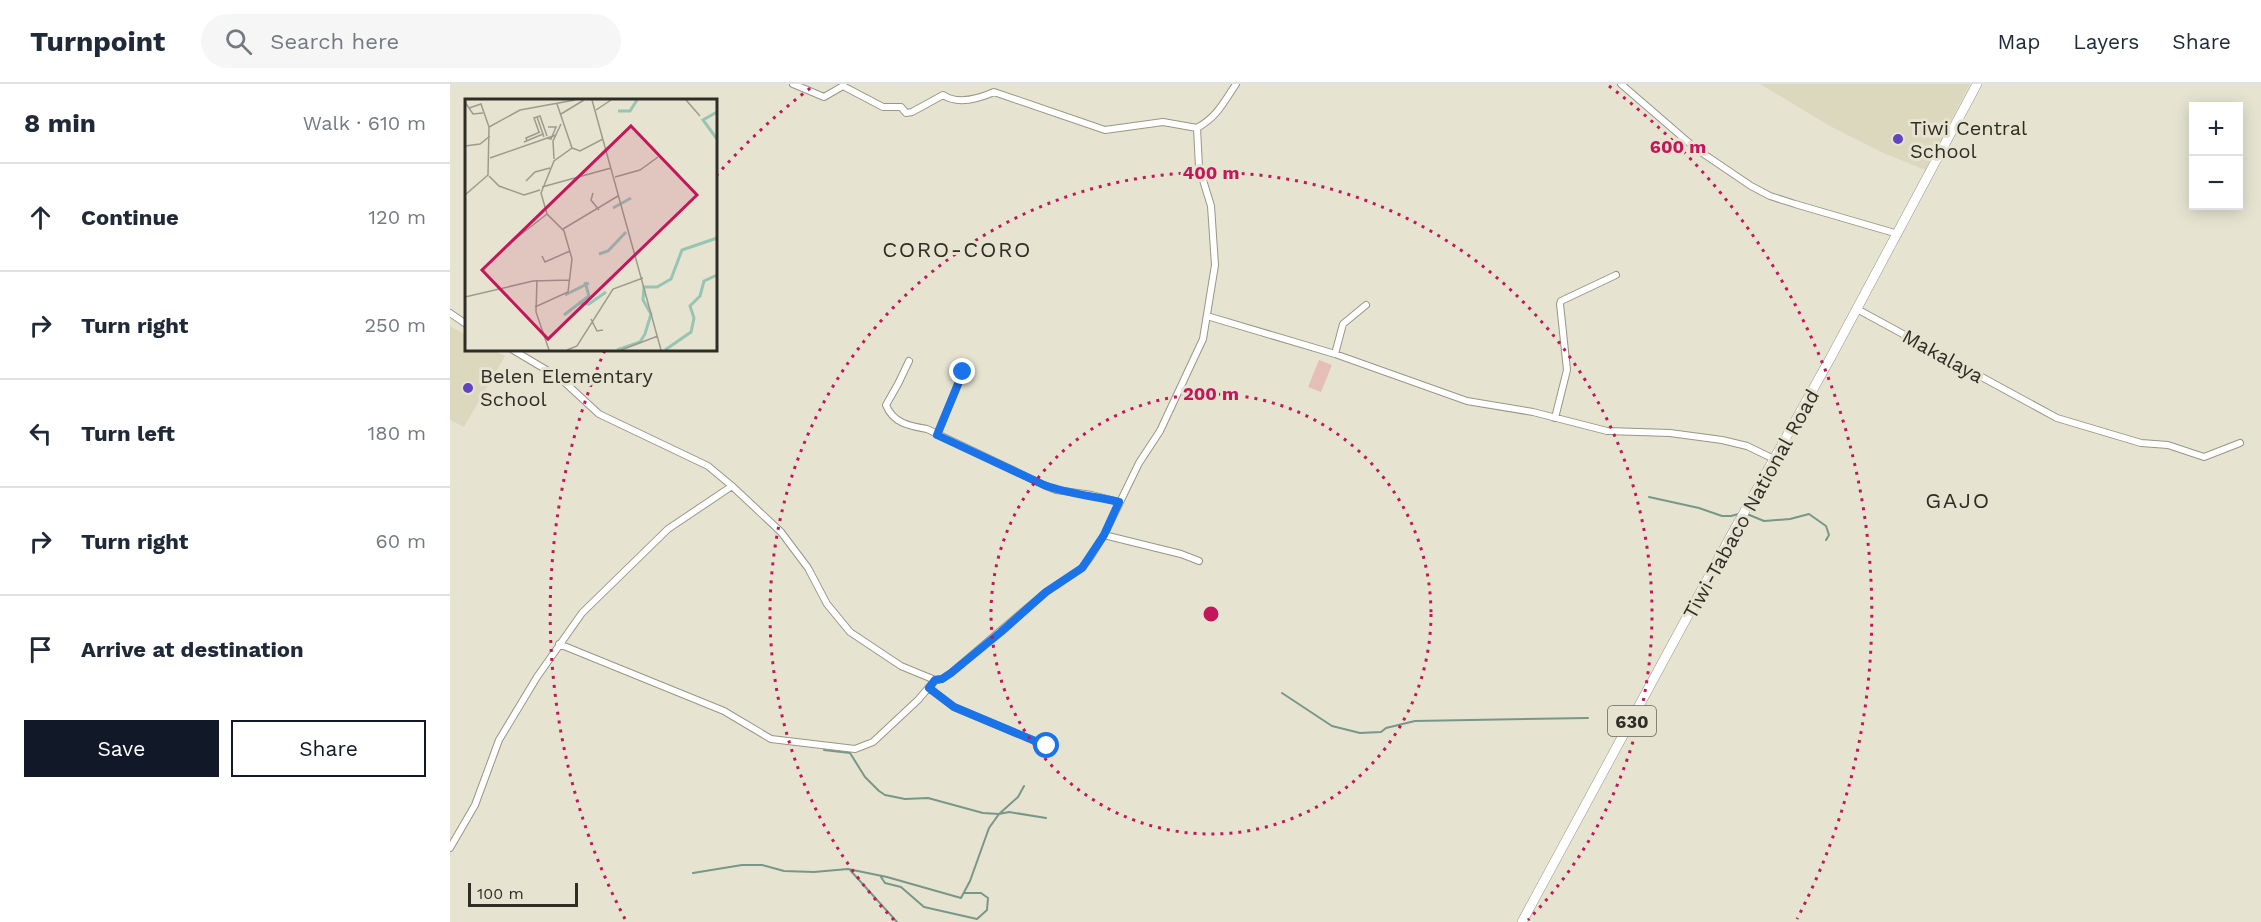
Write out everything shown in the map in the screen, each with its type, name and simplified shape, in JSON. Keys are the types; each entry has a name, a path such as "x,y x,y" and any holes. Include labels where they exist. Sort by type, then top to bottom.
{"main road":[{"name":"Tiwi-Tabaco National Road","path":"1522,922 1898,234 1977,84"}],"street":[{"path":"793,84 824,97 843,86 883,107 901,107 906,113 943,95 951,100 978,99 994,92 1105,130 1162,122 1197,128 1209,122 1219,111 1236,84"},
{"path":"1621,84 1695,148 1751,186 1770,196 1898,234"},
{"path":"515,351 560,378 599,414 708,466 732,486 792,545 808,568 827,603 850,632 902,666 935,680 942,679 1001,632 1036,600 1082,568 1104,535 1145,453 1160,431 1203,339 1215,265 1215,240 1211,207 1199,166 1197,128"},
{"path":"1555,418 1567,370 1561,301 1616,275"},
{"path":"1335,354 1343,324 1366,305"},
{"name":"Makalaya","path":"1857,309 2057,418 2142,443 2168,445 2204,457 2240,443"},
{"path":"450,313 465,323"},
{"path":"1208,316 1335,354 1449,396 1533,412 1607,431 1670,433 1722,440 1747,446 1774,459"},
{"path":"909,361 886,405 897,420 909,426 927,429 1050,488 1119,502"},
{"path":"937,435 963,372"},
{"path":"450,848 475,806 499,740 537,677 582,613 654,540 732,486"},
{"path":"1104,535 1181,554 1199,561"},
{"path":"559,645 724,711 771,739 855,750 873,742 935,680"},
{"path":"929,688 954,707 1047,746"}],"shaded area":[{"name":"Tiwi Central School","path":"1760,84 1970,84 1925,170 1881,152 1828,125"},
{"name":"Belen Elementary School","path":"450,326 465,334 465,351 495,351 505,356 464,427 450,420"},
{"path":"1319,360 1332,365 1321,392 1308,387"}],"waterway":[{"path":"1649,497 1699,508 1722,516 1742,513"},
{"path":"1747,514 1764,521 1790,519 1809,514 1826,526 1829,535 1826,540"},
{"path":"1282,693 1332,726 1360,733 1381,732 1386,728 1415,721 1588,718"},
{"path":"824,750 850,753 865,777 885,795 905,799 928,798 983,813 1009,812 1046,818"},
{"path":"693,873 742,865 762,865 784,871 814,872 848,869 887,877 961,898 970,881 989,828 999,814 1018,797 1024,786"},
{"path":"850,870 897,922"},
{"path":"881,877 885,883 901,887 924,907 977,919 987,910 988,898 981,893 964,893"}],"place":[{"name":"Tiwi Central School","path":"1898,139"},
{"name":"Belen Elementary School","path":"468,388"}],"district":[{"name":"CORO-CORO","path":"957,249"},
{"name":"GAJO","path":"1958,500"}],"route":[{"path":"963,372 937,435 1056,490 1092,495 1119,502 1104,535 1082,568 1046,592 951,673 942,679 935,680 929,688 954,707 1047,746"}]}
